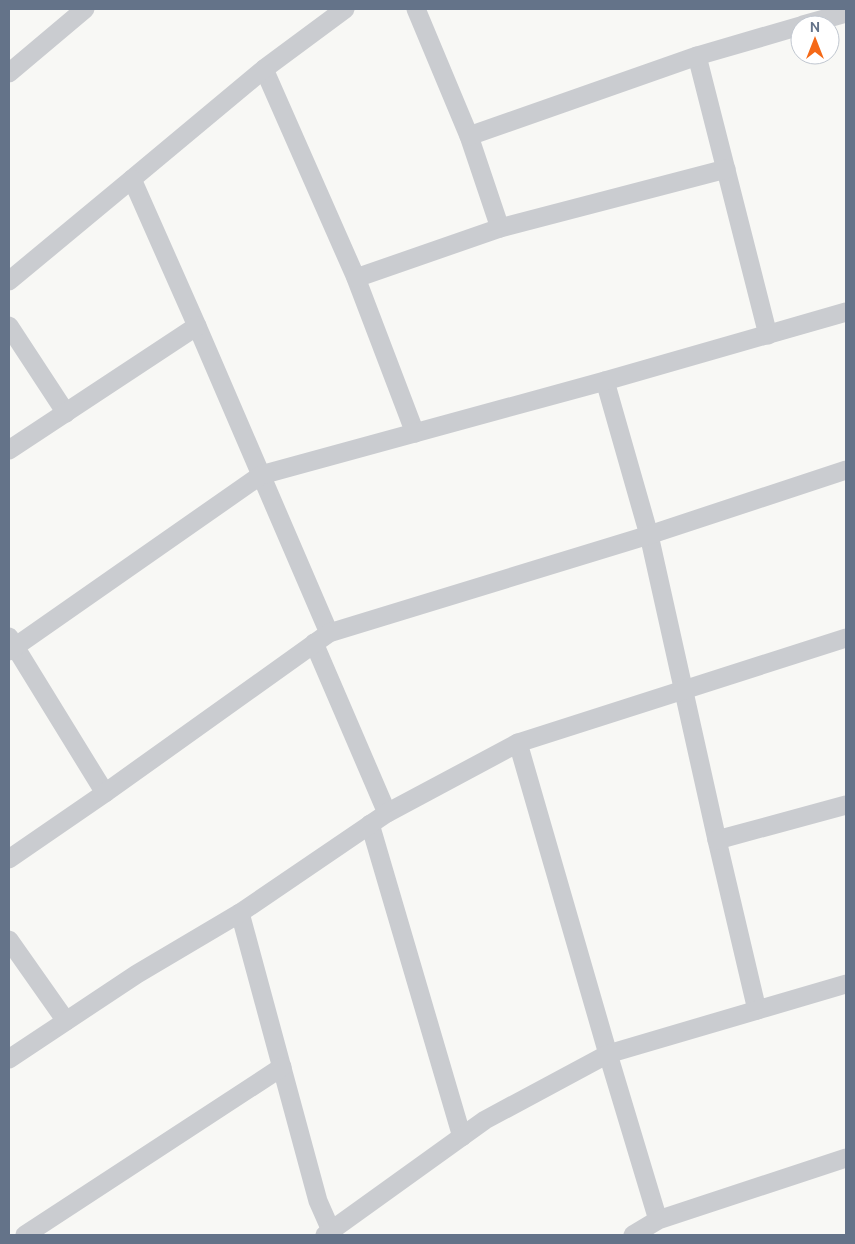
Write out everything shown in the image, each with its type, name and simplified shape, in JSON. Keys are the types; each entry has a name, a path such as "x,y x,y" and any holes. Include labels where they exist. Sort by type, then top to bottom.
{"street":[{"path":"9,74 85,9"},
{"path":"9,282 264,69 345,9"},
{"path":"416,9 469,136 500,228"},
{"path":"469,136 697,56 790,29"},
{"path":"697,56 768,335"},
{"path":"264,69 356,278 415,433"},
{"path":"356,278 500,228 726,169"},
{"path":"132,179 261,475 387,813"},
{"path":"106,793 11,645 261,475 604,381 846,312"},
{"path":"9,326 66,413"},
{"path":"9,450 197,326"},
{"path":"604,381 649,535 757,1010"},
{"path":"9,859 106,793 322,638 649,535 846,470"},
{"path":"9,1059 137,974 240,912 387,813 518,743 846,638"},
{"path":"518,743 658,1220"},
{"path":"718,840 846,805"},
{"path":"370,824 462,1137"},
{"path":"240,912 318,1201 330,1234 485,1120 608,1054 846,984"},
{"path":"9,940 66,1021"},
{"path":"25,1235 282,1067"},
{"path":"633,1235 658,1220 846,1158"}]}
